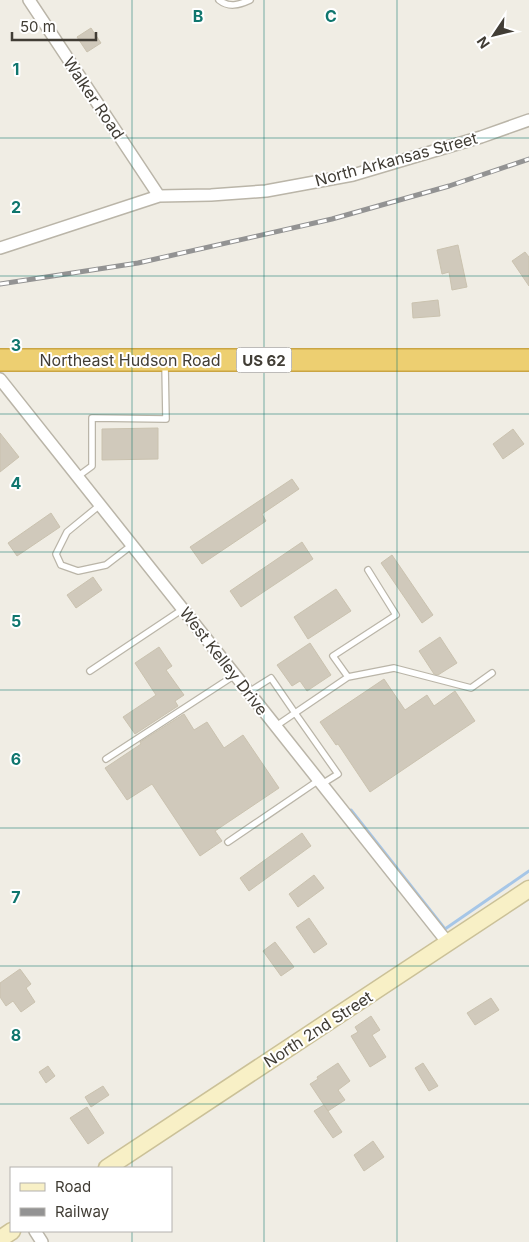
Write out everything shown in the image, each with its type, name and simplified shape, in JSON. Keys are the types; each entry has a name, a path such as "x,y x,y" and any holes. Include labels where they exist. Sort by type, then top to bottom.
{"highway":[{"name":"Northeast Hudson Road","path":"0,360 529,360"}],"main road":[{"name":"North 2nd Street","path":"109,1167 529,888"},
{"path":"0,1239 10,1232"}],"street":[{"name":"Walker Road","path":"29,0 159,196"},
{"name":"North Arkansas Street","path":"0,248 159,196 211,196 266,191 353,175 481,137 529,120"},
{"name":"West Kelley Drive","path":"0,379 448,943"}],"lane":[{"path":"219,0 225,4 238,5 250,0"},
{"path":"78,477 92,466 92,418 166,419 164,360"},
{"path":"100,505 67,532 56,554 61,564 78,571 106,564 132,545"},
{"path":"348,677 333,656 396,615 368,570"},
{"path":"90,671 183,609"},
{"path":"276,726 348,677 394,668 471,688 492,673"},
{"path":"106,759 235,675"},
{"path":"228,842 320,782 338,774 271,678 249,692"}],"building":[{"path":"91,28 101,43 87,52 77,37"},
{"path":"458,245 467,287 452,290 449,272 442,274 437,250"},
{"path":"525,252 529,257 529,286 512,261"},
{"path":"438,300 440,316 413,318 412,303"},
{"path":"158,428 158,459 102,460 102,429"},
{"path":"513,429 524,444 503,459 493,444"},
{"path":"0,433 19,457 0,472"},
{"path":"292,479 299,489 262,514 266,521 202,564 190,547"},
{"path":"51,513 60,527 17,556 8,543"},
{"path":"302,542 313,559 241,607 230,591"},
{"path":"392,555 433,615 422,623 381,563"},
{"path":"93,577 102,590 76,608 67,595"},
{"path":"336,589 351,611 308,639 294,617"},
{"path":"440,637 457,663 438,675 434,674 419,651"},
{"path":"310,643 331,675 307,691 300,681 292,686 277,665"},
{"path":"159,647 172,666 166,670 184,695 175,701 178,706 135,734 123,717 156,695 135,663"},
{"path":"384,679 405,710 427,695 434,706 455,691 475,721 370,792 338,744 336,745 320,722"},
{"path":"184,714 194,730 207,722 224,748 243,735 279,788 215,831 222,841 200,856 152,784 127,800 105,768 141,744 140,742"},
{"path":"302,833 311,846 249,891 240,878"},
{"path":"314,875 324,888 298,907 289,894"},
{"path":"309,918 327,944 314,953 296,927"},
{"path":"275,942 294,967 281,976 263,951"},
{"path":"20,969 31,984 26,988 35,1002 21,1012 13,1001 6,1006 0,997 0,983"},
{"path":"491,998 499,1010 475,1025 467,1013"},
{"path":"371,1016 380,1030 372,1035 386,1057 370,1067 351,1036 358,1032 355,1027"},
{"path":"338,1063 350,1081 338,1090 345,1100 328,1111 310,1084"},
{"path":"423,1063 438,1086 429,1091 415,1068"},
{"path":"48,1066 55,1076 46,1083 39,1072"},
{"path":"103,1086 109,1095 91,1107 85,1097"},
{"path":"324,1105 342,1132 333,1138 314,1111"},
{"path":"87,1107 104,1133 88,1144 70,1118"},
{"path":"373,1141 384,1157 364,1171 354,1155"}],"waterway":[{"path":"351,810 445,929 529,871"}],"railway":[{"path":"0,284 138,263 332,219 449,186 529,159"}]}
